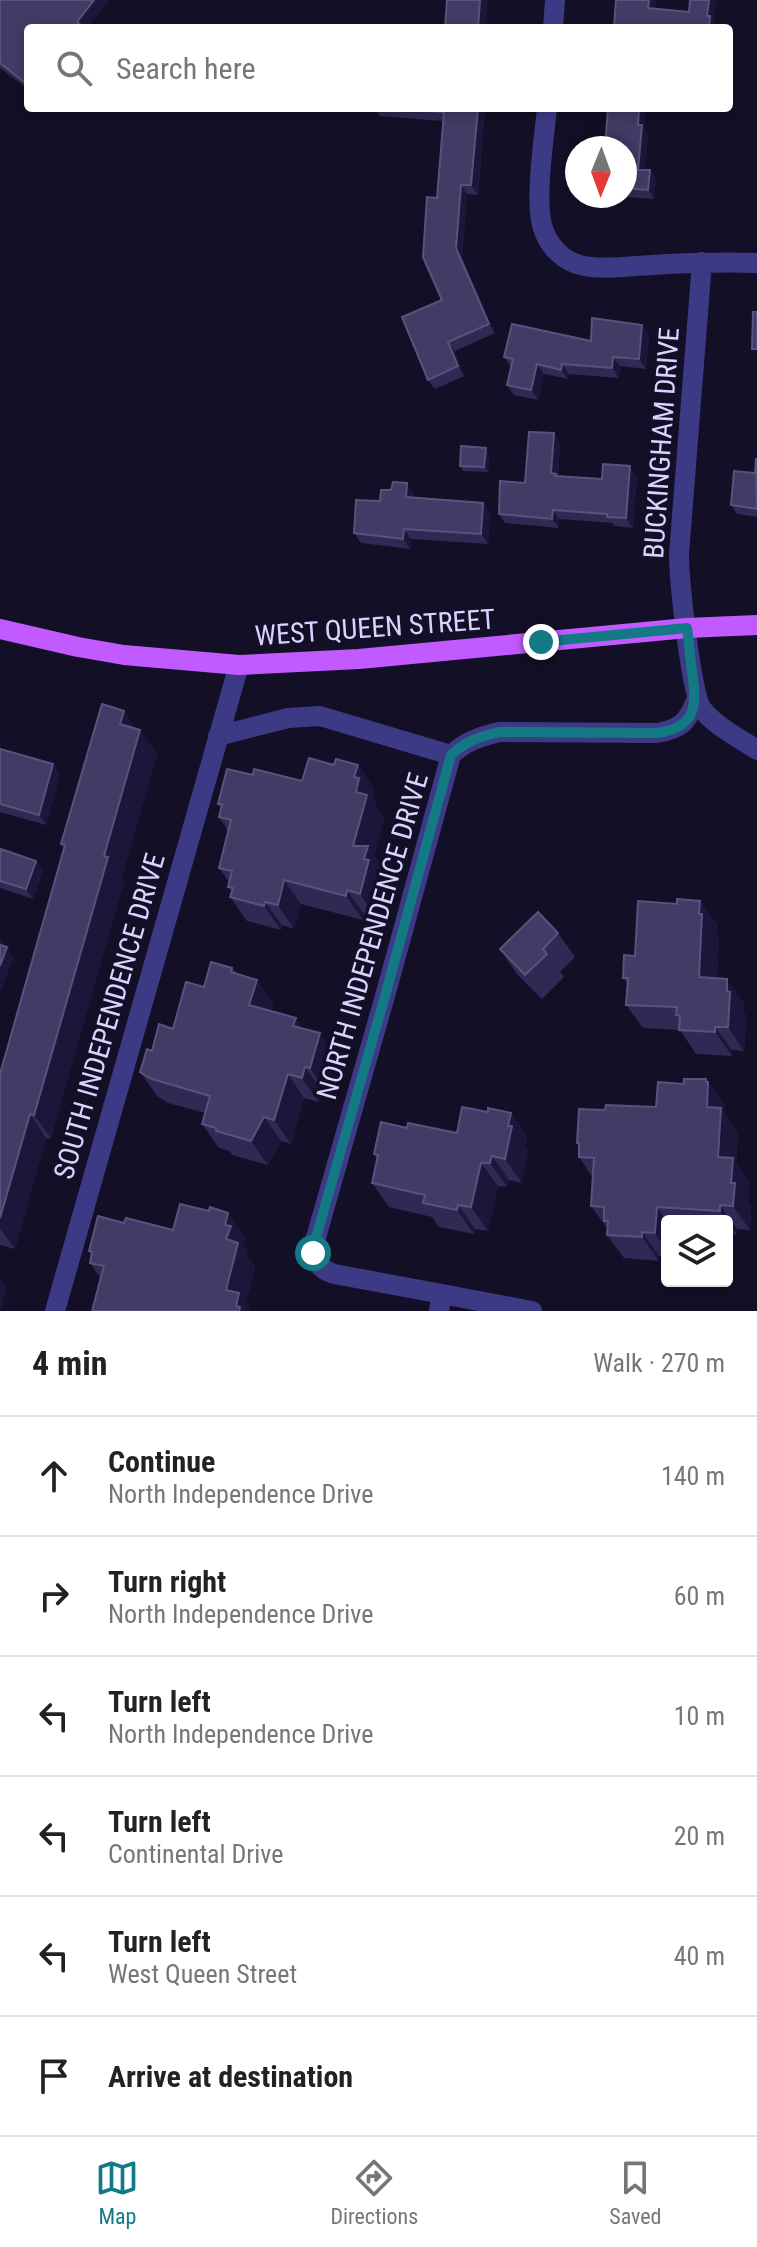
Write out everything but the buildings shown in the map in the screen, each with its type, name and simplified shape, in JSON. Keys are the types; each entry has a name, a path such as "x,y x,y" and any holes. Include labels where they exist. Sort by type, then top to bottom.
{"main road":[{"name":"WEST QUEEN STREET","path":"0,629 124,655 239,665 359,659 687,628 757,625"}],"street":[{"path":"553,24 555,0"},
{"path":"547,112 539,204 541,222 546,239 569,261 603,267 702,262 757,263"},
{"name":"BUCKINGHAM DRIVE","path":"696,701 679,554 702,262"},
{"name":"SOUTH INDEPENDENCE DRIVE","path":"55,1311 239,665"},
{"path":"696,701 710,717 757,750"},
{"name":"NORTH INDEPENDENCE DRIVE","path":"440,1302 323,1270 313,1253 451,755 476,737 499,732 670,731 689,718 696,701"},
{"path":"218,736 288,718 320,716 451,755"},
{"path":"440,1302 532,1311"}],"route":[{"path":"313,1253 451,755 476,737 499,732 670,731 689,718 696,701 687,628 541,642"}]}
